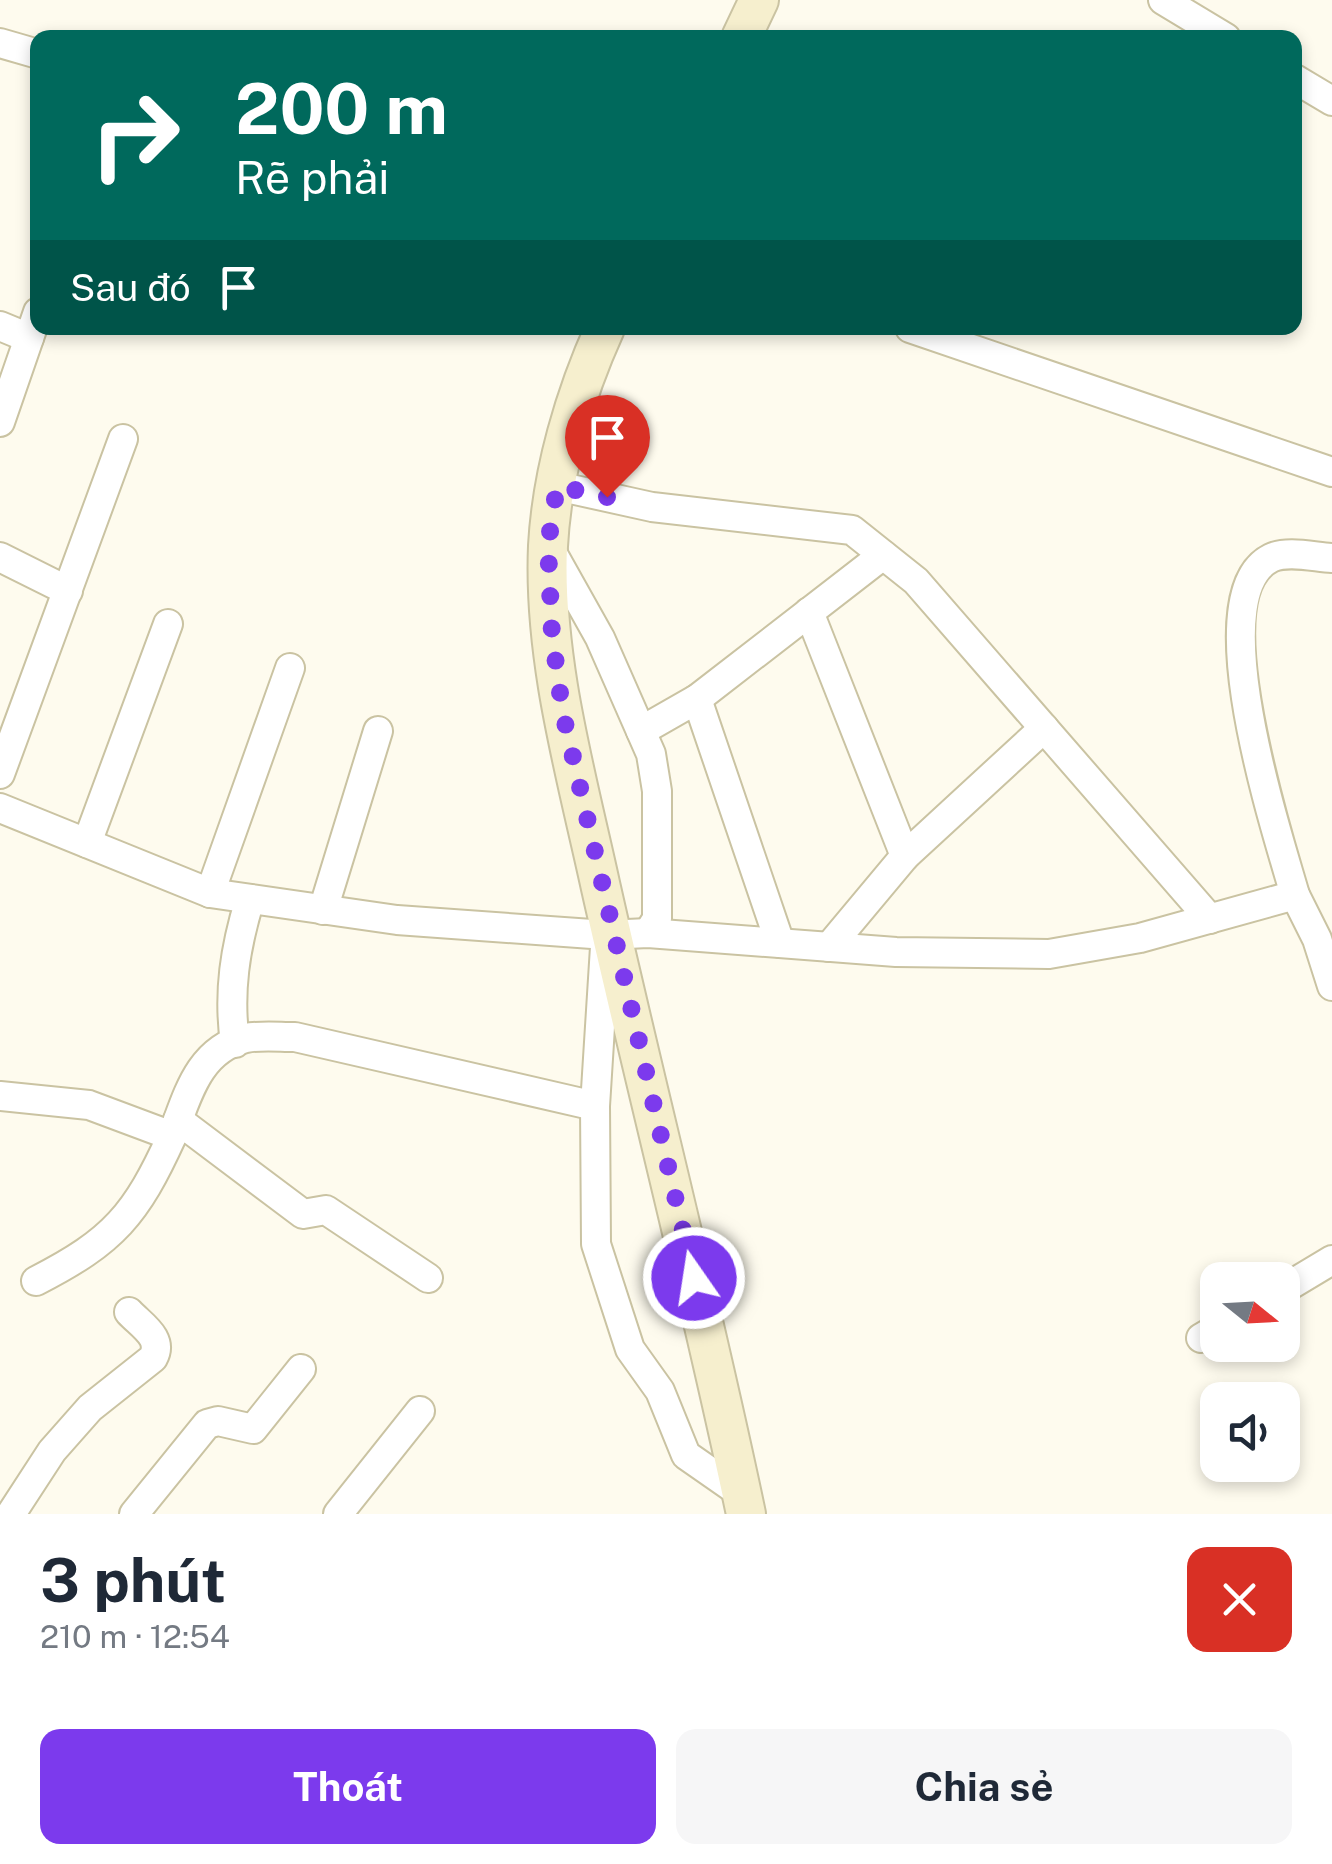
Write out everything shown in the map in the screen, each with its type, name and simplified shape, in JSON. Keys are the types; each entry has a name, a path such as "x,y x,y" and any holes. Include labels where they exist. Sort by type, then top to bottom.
{"street":[{"path":"745,30 758,0"},
{"path":"1164,0 1213,30"},
{"path":"0,43 30,52"},
{"path":"1302,83 1332,101"},
{"path":"0,326 30,325"},
{"path":"0,422 30,334"},
{"path":"602,335 570,420 557,486 548,545 552,635 563,714 622,934 744,1504"},
{"path":"931,335 1332,472"},
{"path":"0,774 123,440"},
{"path":"557,486 652,507 852,530 916,581 1210,919"},
{"path":"548,545 600,638 651,754 658,791 657,919 622,934"},
{"path":"641,731 697,699 883,555"},
{"path":"1332,558 1281,555 1269,558 1258,568 1244,596 1240,672 1267,798 1295,895 1318,939 1332,986"},
{"path":"0,557 68,591"},
{"path":"809,612 905,856"},
{"path":"87,843 168,624"},
{"path":"210,894 290,668"},
{"path":"697,699 780,943"},
{"path":"829,947 905,856 1044,728"},
{"path":"323,910 378,731"},
{"path":"0,808 210,894 397,920 896,952 1049,954 1140,938 1295,895"},
{"path":"236,1043 230,1008 235,948 250,899"},
{"path":"622,934 596,1106 596,1244 630,1349 660,1392 686,1455 744,1504"},
{"path":"36,1281 80,1259 131,1212 150,1182 195,1075 219,1050 247,1038 294,1036 596,1106"},
{"path":"0,1096 89,1105 175,1128 303,1214 326,1210 428,1278"},
{"path":"1300,1279 1332,1260"},
{"path":"11,1514 52,1451 90,1408 153,1358 156,1340 129,1312"},
{"path":"134,1514 208,1424 218,1420 253,1430 301,1369"},
{"path":"338,1514 420,1411"}],"route":[{"path":"607,497 557,486 548,545 552,635 563,714 694,1278"}]}
